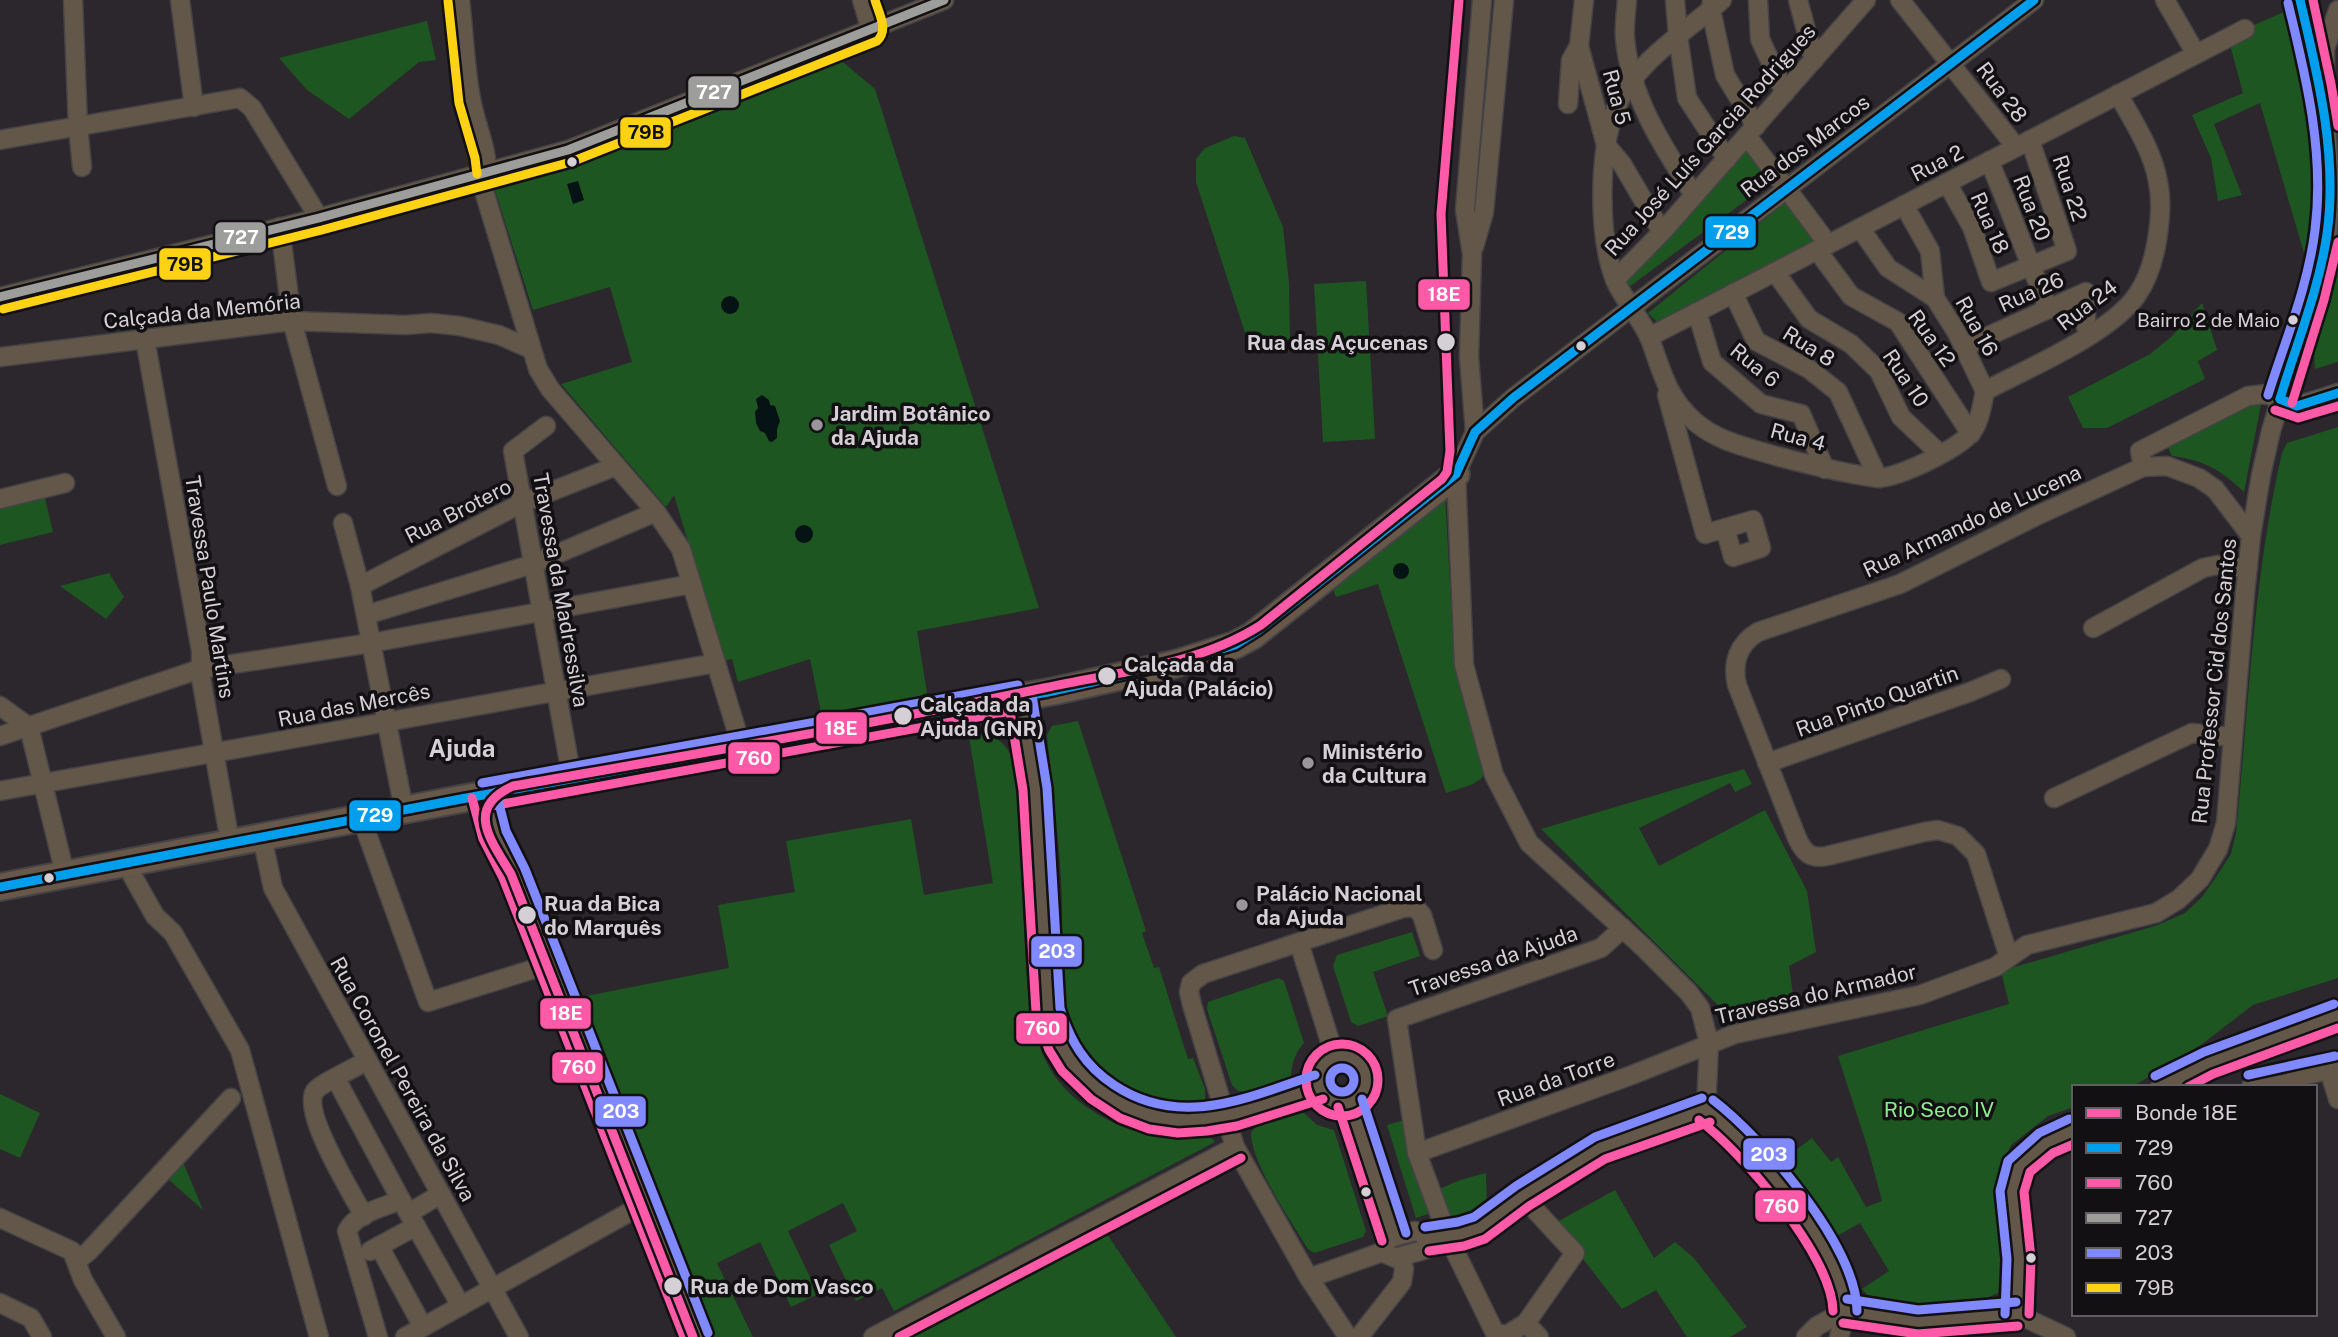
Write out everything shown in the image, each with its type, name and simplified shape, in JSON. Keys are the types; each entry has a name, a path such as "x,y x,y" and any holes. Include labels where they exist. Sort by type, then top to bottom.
{"street":[{"path":"74,0 82,167"},
{"path":"180,0 194,107"},
{"path":"460,0 471,101 487,156 489,173 485,191 538,369 550,389 656,512 681,549 742,748"},
{"path":"862,0 871,30"},
{"path":"0,297 319,218 568,150 944,0"},
{"path":"1475,432 1469,357 1472,254 1465,210 1482,0"},
{"path":"1472,254 1484,212 1504,0"},
{"name":"Rua 5","path":"1584,0 1579,46 1606,145 1622,164 1662,232"},
{"path":"1627,0 1625,37 1632,80 1658,138 1694,195"},
{"path":"1675,0 1687,98 1727,159"},
{"path":"1758,0 1760,39 1785,93"},
{"path":"1798,0 1814,60"},
{"name":"Rua José Luís Garcia Rodrigues","path":"1615,280 1662,232 1814,60 1850,7 1866,0"},
{"name":"Rua 28","path":"1900,0 2023,144"},
{"name":"Rua dos Marcos","path":"1456,474 1475,432 1513,398 2034,0"},
{"path":"2165,0 2196,54"},
{"name":"Rua Professor Cid dos Santos","path":"2300,0 2325,104"},
{"path":"1606,145 1616,108 1632,80 1715,3"},
{"name":"Rua 12","path":"1715,3 1725,75 1751,131 1851,296 1898,322 1971,434"},
{"name":"Rua Professor Cid dos Santos","path":"2008,957 2019,948 2034,942 2146,916 2171,905 2189,891 2210,865 2226,823 2251,537 2261,475 2328,232 2330,166 2325,104 2325,50 2338,10"},
{"name":"Rua 2","path":"1649,337 2245,29"},
{"path":"1568,104 1571,60 1579,46"},
{"name":"Rua 24","path":"1985,391 2089,337 2111,321 2137,295 2154,259 2160,224 2158,181 2144,143 2118,94"},
{"path":"0,140 240,98 252,108 319,218"},
{"name":"Rua 22","path":"2023,144 2067,251 2029,267"},
{"name":"Rua 4","path":"1606,145 1603,179 1605,236 1615,280 1649,337 1664,382 1675,401 1695,422 1720,440 1825,468 1878,478 1903,472 1940,454 1971,434"},
{"name":"Rua 20","path":"1989,161 2010,206 2029,267 2049,309"},
{"name":"Rua 18","path":"1947,183 1972,227 1991,282 2029,267"},
{"name":"Rua 16","path":"1904,205 1930,251 1935,298 1964,347 1985,391"},
{"path":"280,228 292,321 337,486"},
{"path":"1860,228 1888,268 1935,298"},
{"name":"Rua 10","path":"1775,272 1809,319 1852,344 1878,371 1901,416 1940,454"},
{"name":"Rua 26","path":"1964,347 2086,292 2086,327"},
{"name":"Rua 8","path":"1733,293 1756,341 1809,369 1838,392 1878,478"},
{"name":"Rua 6","path":"1697,312 1712,362 1761,404 1801,414 1825,468"},
{"name":"Calçada da Memória","path":"0,357 292,321 406,325 430,323 460,326 499,335 531,349"},
{"name":"Travessa Paulo Martins","path":"145,339 200,641 200,669 230,842"},
{"path":"1664,382 1705,534 1725,528"},
{"path":"1971,434 1985,391"},
{"path":"2143,467 2140,452 2254,394 2266,394 2297,406 2338,393"},
{"name":"Travessa da Madressilva","path":"546,426 513,451 572,779"},
{"name":"Rua Brotero","path":"360,586 523,503 616,466"},
{"name":"Rua Armando de Lucena","path":"2008,957 1976,854 1965,840 1950,832 1938,830 1827,856 1811,857 1806,853 1797,838 1737,685 1734,669 1743,645 1751,637 1769,628 1900,584 2034,517 2143,467 2167,466 2199,478 2221,496 2251,537"},
{"path":"0,887 363,817 1020,697 1168,666 1244,641 1456,474"},
{"path":"1456,474 1464,665 1494,775 1529,843 1623,928 1694,1000 1703,1016 1709,1043 1706,1110"},
{"path":"0,499 65,483"},
{"path":"366,615 533,564 656,512"},
{"path":"343,523 360,586 404,810"},
{"path":"2093,628 2203,568 2217,565 2248,568"},
{"path":"0,736 200,669 371,643 692,584"},
{"name":"Rua das Mercês","path":"0,791 716,663"},
{"name":"Rua Pinto Quartin","path":"1768,763 2001,679"},
{"path":"1020,697 1035,789 1048,1010 1055,1038 1065,1058 1108,1097 1128,1110 1151,1119 1199,1121 1226,1116 1319,1087"},
{"path":"2,709 29,727 65,874"},
{"path":"2054,798 2181,737 2202,733 2232,737"},
{"path":"484,795 494,835 514,873 697,1337"},
{"path":"363,817 428,1002 550,964"},
{"name":"Rua Coronel Pereira da Silva","path":"262,837 275,892 519,1337"},
{"path":"130,863 132,875 155,916 173,933 240,1050 319,1337"},
{"path":"1348,1337 1308,1278 1235,1147 1189,992 1191,983 1203,974 1403,908 1415,907 1422,915 1433,950"},
{"name":"Travessa da Ajuda","path":"1526,1323 1507,1335 1495,1333 1448,1237 1417,1153 1396,1019 1601,948 1623,928"},
{"path":"1299,943 1335,1057"},
{"name":"Travessa do Armador","path":"1709,1043 1735,1034 1900,1000 1995,967 2008,957"},
{"path":"2164,1085 2208,1063 2338,1016"},
{"name":"Rua da Torre","path":"1417,1153 1632,1075 1709,1043"},
{"path":"1335,1057 1351,1058 1363,1069 1365,1085 1362,1092 1350,1103 1331,1102 1323,1096 1319,1087 1317,1080 1322,1065 1335,1057"},
{"path":"364,1216 324,1141 314,1107 314,1094 319,1088 368,1061"},
{"path":"2199,1085 2198,1076 2208,1063"},
{"path":"2260,1085 2334,1069 2338,1099"},
{"path":"336,1079 461,1306"},
{"path":"77,1261 231,1098"},
{"path":"1350,1103 1393,1248 1404,1269 1402,1282 1359,1337"},
{"path":"1308,1278 1393,1248 1419,1231 1427,1239 1448,1237 1480,1228 1522,1196 1600,1148 1706,1110 1722,1119 1773,1178 1821,1243 1844,1294 1845,1311 1839,1337"},
{"path":"2017,1314 2019,1259 2012,1191 2019,1165 2046,1143 2072,1131"},
{"path":"873,1337 1235,1147"},
{"path":"357,1259 379,1246 409,1213 442,1194"},
{"path":"1522,1196 1575,1254 1526,1323 1539,1337"},
{"path":"405,1337 644,1204"},
{"path":"379,1337 347,1231 364,1216 409,1213"},
{"path":"0,1218 72,1251 83,1280 116,1337"},
{"path":"379,1246 423,1327"},
{"path":"0,1303 31,1318 43,1337"},
{"path":"1806,1337 1817,1326 1845,1311 1917,1322 2017,1314 2065,1337"}],"green space":[{"path":"2286,11 2303,63 2318,168 2313,231 2308,255 2304,253 2260,103 2214,124 2242,195 2218,201 2211,158 2192,115 2243,93 2230,45 2245,29"},
{"path":"427,21 436,60 419,62 349,119 307,90 279,58"},
{"name":"Jardim Botânico da Ajuda","path":"838,58 875,89 1039,608 917,631 928,699 822,717 810,659 738,682 732,659 724,661 674,495 666,507 561,384 632,362 610,287 533,310 494,187 581,165"},
{"path":"1234,136 1245,138 1283,227 1289,283 1290,342 1272,349 1248,342 1196,182 1196,159 1205,148"},
{"path":"1746,144 1772,181 1625,290 1623,280"},
{"path":"1787,201 1818,242 1657,322 1648,313"},
{"path":"2338,260 2338,362 2315,369 2314,352 2331,299"},
{"path":"1366,281 1375,439 1323,442 1314,284"},
{"path":"2202,303 2217,350 2198,361 2205,379 2107,428 2083,428 2068,397 2150,354 2170,338"},
{"path":"2262,399 2244,492 2211,467 2194,460 2172,456 2168,447 2170,443"},
{"name":"Rio Seco IV","path":"2338,427 2338,978 2253,1005 2202,1044 2137,1084 2072,1085 2072,1108 2048,1116 2011,1145 1996,1181 1995,1207 2001,1261 1998,1293 1974,1303 1910,1313 1875,1303 1862,1289 1889,1271 1860,1223 1832,1239 1780,1162 1812,1138 1831,1162 1838,1157 1866,1207 1882,1201 1838,1056 2009,1004 2001,971 2158,925 2185,913 2202,897 2231,854 2236,833 2264,547 2282,453 2287,443"},
{"path":"44,494 53,532 0,545 0,505"},
{"path":"1445,494 1454,657 1485,768 1482,778 1473,784 1446,793 1378,584 1336,597 1331,584"},
{"path":"109,573 124,597 106,619 60,586"},
{"path":"1078,721 1146,931 1142,933 1154,968 1159,967 1188,1059 1193,1058 1205,1089 1205,1100 1193,1106 1180,1106 1142,1096 1107,1077 1079,1048 1066,1023 1061,990 1060,862 1047,735 1052,726"},
{"path":"982,734 998,740 1008,750 1018,780 1030,1009 1040,1047 1048,1065 1071,1094 1114,1123 1151,1135 1175,1138 1202,1136 1215,1142 894,1311 882,1288 856,1301 829,1245 857,1231 843,1203 788,1231 818,1294 791,1307 760,1242 717,1263 753,1337 710,1337 576,998 729,968 718,905 795,892 786,841 911,819 924,895 993,883 969,737"},
{"path":"1744,769 1752,784 1735,792 1730,783 1639,828 1659,866 1765,810 1807,891 1816,952 1789,966 1795,1009 1733,1020 1541,829"},
{"path":"1412,932 1420,956 1373,972 1388,1016 1358,1026 1351,1022 1333,966 1337,955"},
{"path":"1279,978 1284,981 1304,1043 1294,1058 1291,1076 1246,1092 1238,1091 1232,1085 1207,1009 1208,1002"},
{"path":"0,1094 40,1113 20,1158 0,1149"},
{"path":"1302,1111 1317,1125 1334,1130 1366,1231 1363,1237 1314,1253 1308,1249 1264,1175 1251,1132 1256,1127"},
{"path":"1404,1120 1434,1212 1416,1218 1387,1125"},
{"path":"183,1162 203,1210 168,1179"},
{"path":"1486,1173 1487,1209 1467,1219 1456,1218 1446,1211 1437,1190"},
{"path":"1615,1190 1654,1258 1675,1242 1694,1258 1747,1327 1730,1337 1687,1337 1656,1290 1622,1309 1555,1223"},
{"path":"1103,1228 1176,1337 890,1337"}],"shaded area":[{"path":"578,181 584,200 573,204 567,184"},
{"path":"726,296 734,296 739,305 737,312 726,314 721,309 721,301"},
{"path":"762,395 769,400 770,405 775,406 780,421 777,438 772,442 756,423 756,399"},
{"path":"800,525 808,525 813,534 811,541 800,543 795,538 795,530"},
{"path":"1398,563 1404,563 1409,571 1407,577 1398,579 1393,574 1393,568"}],"tram line":[{"name":"18E","path":"693,1337 511,874 490,837 486,826 489,804 513,786 912,715 1156,666 1210,650 1261,625 1442,479 1447,472 1450,451 1441,214 1459,0"}],"transit line":[{"name":"79B","path":"3,309 322,230 571,162 877,41 881,37 883,27 875,0"},
{"name":"727","path":"0,297 319,218 568,150 944,0"},
{"name":"729","path":"0,887 461,799 1048,692 1168,665 1235,645 1259,630 1456,474 1475,432 1513,398 2034,0"},
{"name":"729","path":"2280,399 2319,276 2330,204 2324,116 2300,0"},
{"name":"760","path":"2313,0 2338,126"},
{"name":"79B","path":"448,1 459,103 477,174"},
{"name":"203","path":"2268,395 2307,272 2317,201 2318,172 2312,115 2288,3"},
{"name":"760","path":"2292,403 2324,300 2338,242"},
{"name":"729","path":"2280,399 2297,406 2338,393"},
{"name":"760","path":"2275,410 2298,418 2338,406"},
{"name":"203","path":"482,783 1018,685"},
{"name":"203","path":"1032,695 1047,788 1060,1008 1080,1052 1095,1070 1114,1085 1139,1098 1164,1105 1214,1105 1239,1100 1315,1075"},
{"name":"760","path":"1008,699 1023,790 1036,1012 1049,1050 1062,1071 1091,1099 1120,1118 1149,1129 1178,1133 1237,1126 1323,1099"},
{"name":"760","path":"486,807 1022,709"},
{"name":"203","path":"496,792 506,831 525,869 708,1333"},
{"name":"760","path":"472,798 483,839 503,878 684,1337"},
{"name":"203","path":"2155,1076 2204,1052 2334,1004"},
{"name":"760","path":"2192,1085 2213,1074 2338,1028"},
{"name":"760","path":"1342,1044 1356,1047 1368,1054 1375,1066 1378,1080 1375,1094 1368,1106 1356,1113 1342,1116 1328,1113 1316,1106 1309,1094 1306,1080 1309,1066 1316,1054 1328,1047 1342,1044"},
{"name":"203","path":"2248,1075 2335,1056"},
{"name":"203","path":"1342,1068 1350,1072 1354,1080 1350,1088 1342,1092 1334,1088 1330,1080 1334,1072 1342,1068"},
{"name":"203","path":"1425,1227 1474,1217 1516,1186 1595,1137 1702,1098"},
{"name":"203","path":"1362,1099 1406,1233"},
{"name":"203","path":"1713,1100 1757,1140 1804,1196 1825,1226 1842,1256 1853,1285 1857,1311"},
{"name":"760","path":"1338,1107 1382,1241"},
{"name":"203","path":"2005,1314 2007,1259 2000,1191 2008,1161 2039,1133 2069,1119"},
{"name":"760","path":"1699,1120 1760,1180 1802,1235 1829,1288 1833,1311"},
{"name":"760","path":"1429,1251 1464,1246 1485,1239 1529,1206 1605,1159 1710,1122"},
{"name":"760","path":"2029,1314 2031,1258 2024,1192 2030,1172 2053,1153 2072,1145"},
{"name":"760","path":"899,1337 1241,1158"},
{"name":"203","path":"1847,1299 1918,1310 2016,1302"},
{"name":"760","path":"1843,1323 1918,1334 2018,1326"}],"place":[{"name":"Bairro 2 de Maio","path":"2293,320"},
{"name":"Rua das Açucenas","path":"1446,342"},
{"name":"Jardim Botânico da Ajuda","path":"817,425"},
{"name":"Calçada da Ajuda (Palácio)","path":"1107,676"},
{"name":"Calçada da Ajuda (GNR)","path":"903,716"},
{"name":"Ministério da Cultura","path":"1308,763"},
{"name":"Palácio Nacional da Ajuda","path":"1242,905"},
{"name":"Rua da Bica do Marquês","path":"527,915"},
{"name":"Rua de Dom Vasco","path":"673,1286"}],"district":[{"name":"Ajuda","path":"462,748"}]}
